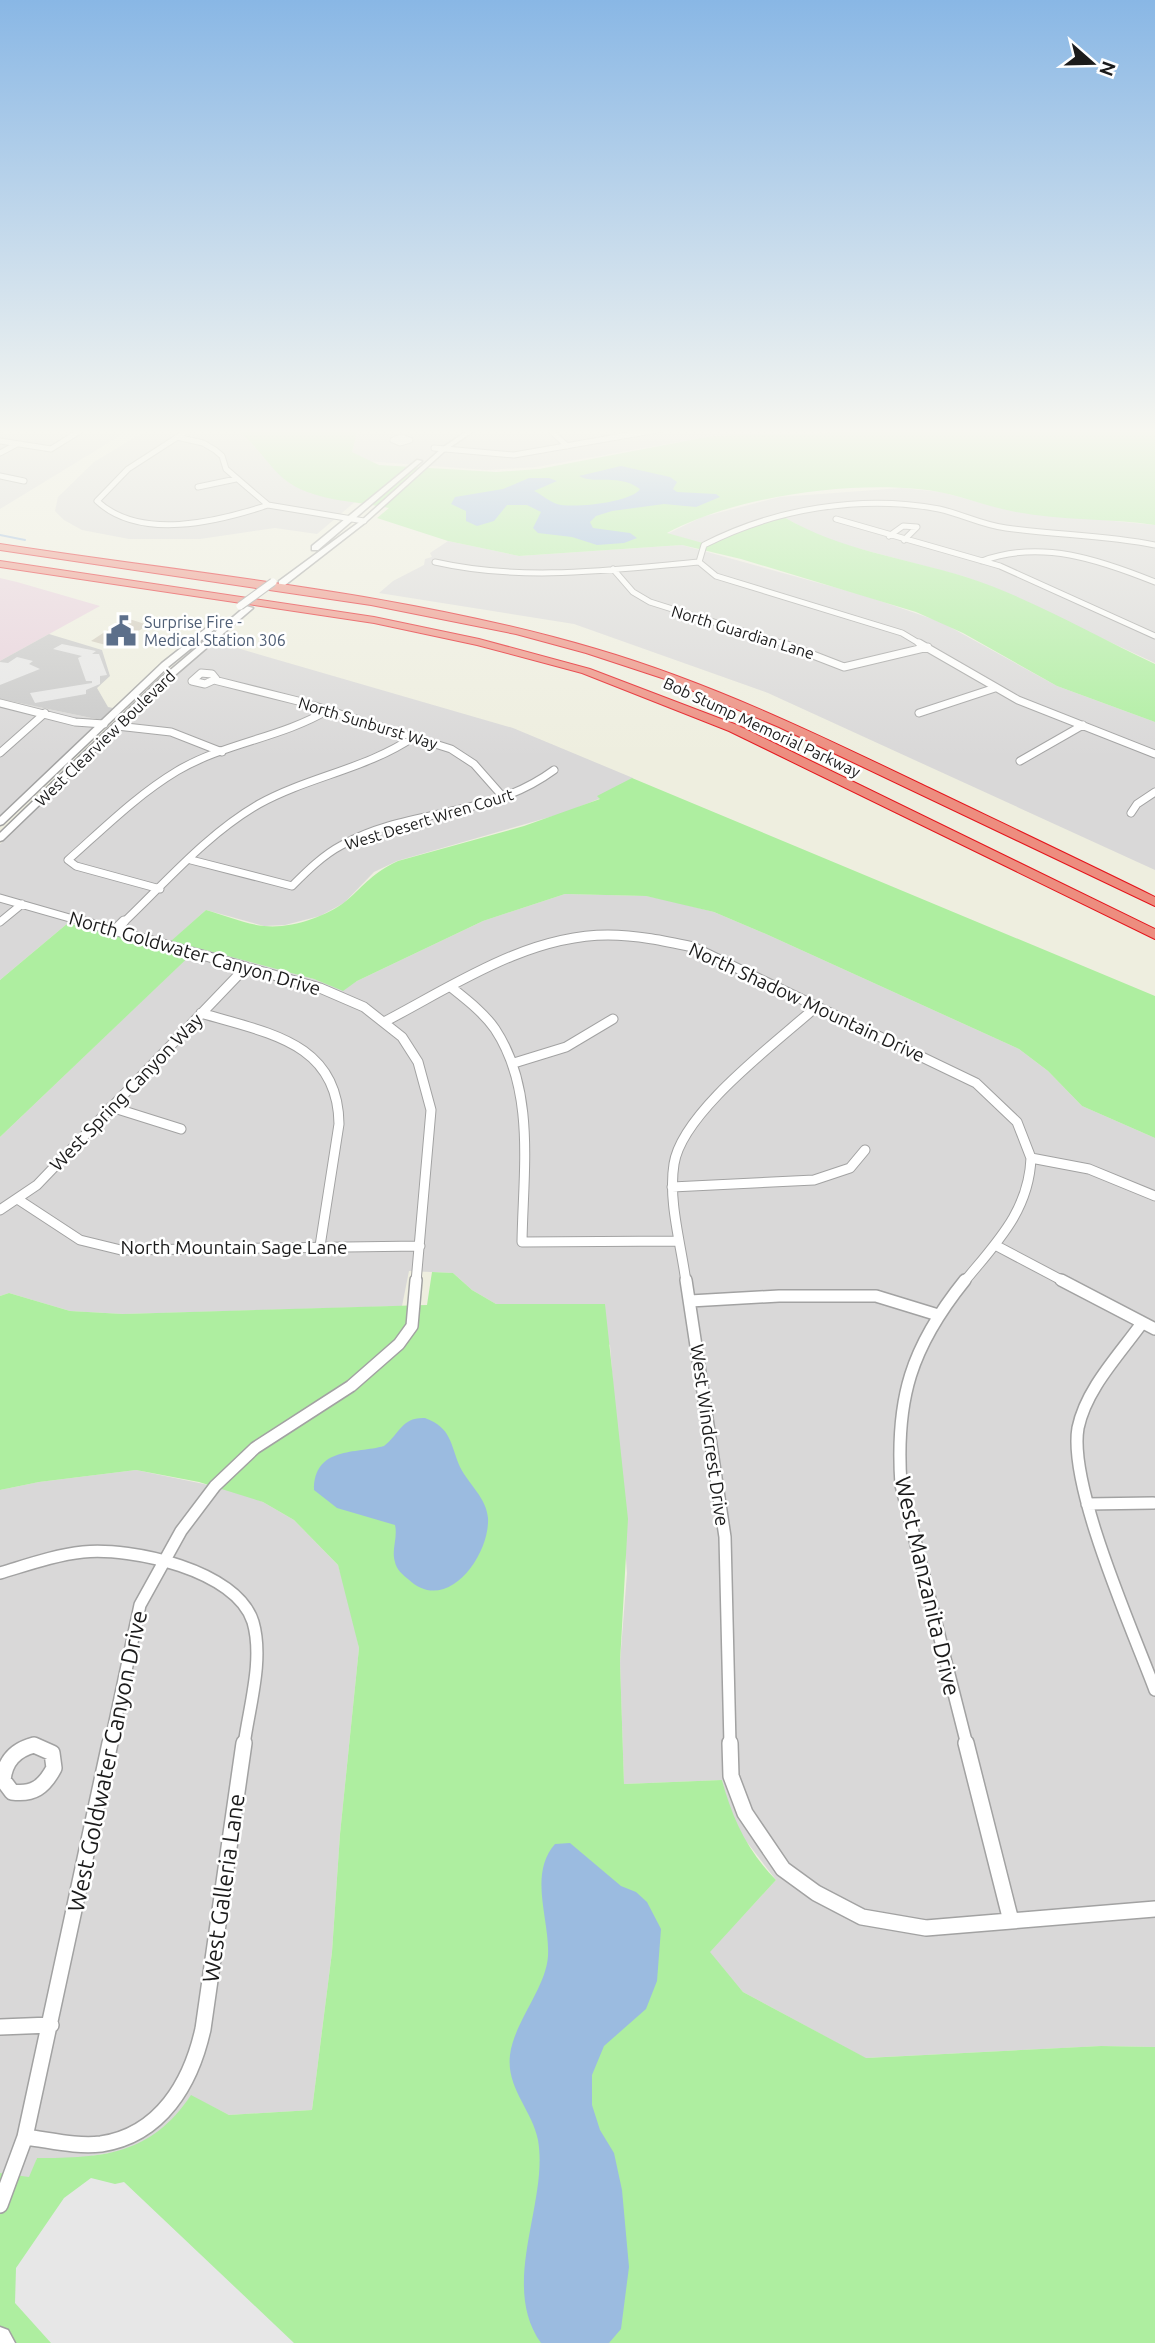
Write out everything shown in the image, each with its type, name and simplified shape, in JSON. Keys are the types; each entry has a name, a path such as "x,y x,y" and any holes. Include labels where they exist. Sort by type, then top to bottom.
{"highway":[{"name":"Bob Stump Memorial Parkway","path":"0,547 401,607 510,629 590,651 698,687 762,714 1155,902"},
{"name":"Bob Stump Memorial Parkway","path":"0,564 385,622 479,642 586,671 674,703 744,733 1155,935"}],"street":[{"name":"West Clearview Boulevard","path":"0,822 178,653 245,607 328,538"},
{"name":"West Clearview Boulevard","path":"277,582 339,538"},
{"path":"699,562 704,545 715,538"},
{"path":"898,538 982,561 1045,584 1155,636"},
{"path":"1095,538 1155,545"},
{"path":"982,561 1006,552 1094,559 1114,564 1155,582"},
{"path":"435,562 490,574 699,562 716,576 902,633 995,688 1155,754"},
{"name":"North Guardian Lane","path":"613,569 633,592 650,602 807,651 844,667 928,647"},
{"name":"West Clearview Boulevard","path":"0,838 183,662 245,607"},
{"name":"North Sunburst Way","path":"214,680 252,687 415,736 465,756 504,798"},
{"path":"919,713 995,688"},
{"path":"0,702 90,724 117,726 142,732 153,731 198,740 222,752"},
{"path":"160,889 76,866 68,860 73,852 161,781 222,752 301,726 328,710"},
{"path":"0,753 45,713"},
{"path":"1020,761 1083,725"},
{"path":"114,930 229,825 262,803 365,766 397,750 415,736"},
{"name":"West Desert Wren Court","path":"191,860 292,886 315,863 352,839 504,798 528,788 554,770"},
{"path":"1131,813 1137,804 1155,792"},
{"name":"North Goldwater Canyon Drive","path":"0,898 321,988 357,1004 384,1023"},
{"path":"0,922 22,904"},
{"name":"North Shadow Mountain Drive","path":"384,1023 549,942 584,934 614,933 657,938 692,947 976,1083 1017,1122 1031,1158"},
{"name":"West Spring Canyon Way","path":"0,1210 19,1200 37,1185 246,967"},
{"path":"453,988 495,1028 514,1063 521,1096 522,1242 678,1241"},
{"name":"West Windcrest Drive","path":"817,1006 702,1110 688,1127 674,1162 672,1187 678,1241 690,1301 726,1537 731,1776 745,1813 761,1841 783,1869 816,1893 862,1917 926,1928 1155,1909"},
{"path":"201,1013 279,1037 303,1050 324,1069 336,1089 339,1114 320,1246"},
{"path":"514,1063 553,1054 578,1044 613,1019"},
{"name":"West Goldwater Canyon Drive","path":"0,2204 25,2137 51,2025 128,1648 140,1605 161,1560 198,1506 247,1455 276,1432 359,1381 394,1352 412,1326 431,1110 427,1086 412,1051 384,1023"},
{"path":"111,1107 181,1129"},
{"path":"672,1187 814,1180 850,1168 865,1150"},
{"path":"1031,1158 1089,1169 1155,1196"},
{"name":"West Manzanita Drive","path":"1011,1921 901,1485 898,1441 902,1400 910,1368 938,1315 1018,1219 1031,1184 1031,1158"},
{"name":"North Mountain Sage Lane","path":"19,1200 80,1240 121,1250 419,1247"},
{"path":"995,1245 1155,1329"},
{"path":"690,1301 779,1296 876,1296 938,1315"},
{"path":"1142,1323 1088,1397 1078,1429 1079,1467 1087,1504 1155,1690"},
{"path":"1087,1504 1153,1503"},
{"name":"West Galleria Lane","path":"0,1573 92,1551 114,1550 161,1560 227,1588 250,1614 256,1636 256,1661 198,2056 180,2092 165,2110 147,2127 129,2136 102,2144 25,2137"},
{"path":"0,2026 51,2025"},
{"path":"0,2338 4,2343"}],"shaded area":[{"path":"126,538 204,538 200,539"},
{"path":"684,538 728,538 710,545"},
{"path":"826,538 1155,538 1155,663 966,577"},
{"path":"448,541 519,556 682,545 866,596 941,622 1057,686 1155,722 1155,870 768,693 574,624 379,593 393,581 424,565 425,559 432,557 430,553"},
{"path":"0,578 17,582 100,606 0,661"},
{"path":"49,634 102,650 110,676 97,688 108,707 113,708 101,720 0,699 0,661"},
{"path":"213,641 513,728 633,778 601,798 564,813 397,861 374,872 344,903 320,916 285,925 264,926 206,910 173,940 314,979 343,990 483,921 565,894 646,896 667,900 714,912 766,934 1019,1049 1048,1071 1082,1106 1155,1138 1155,2047 1101,2046 865,2058 743,1992 709,1952 776,1880 743,1837 729,1808 722,1780 624,1784 620,1662 627,1573 610,1345 543,1305 496,1304 472,1290 453,1273 409,1271 402,1306 123,1314 70,1311 9,1293 0,1296 0,1137 188,957 68,923 0,980 0,844 169,679"},
{"path":"62,644 96,651 92,654 99,654 107,675 100,676 100,684 86,690 86,694 35,703 30,693 92,683 86,681 78,658 82,656 53,649"},
{"path":"17,657 33,661 29,664 40,669 0,685 0,662 8,663"},
{"path":"0,699 101,720 0,818"},
{"path":"136,1470 233,1490 263,1502 294,1520 338,1565 349,1601 359,1648 340,1834 332,1952 312,2110 229,2115 191,2096 178,2114 156,2135 127,2150 80,2158 37,2158 30,2178 0,2173 0,1490 39,1482"},
{"path":"91,2178 115,2184 124,2182 294,2343 51,2343 15,2303 16,2268 64,2198"}],"green space":[{"path":"440,538 686,538 710,545 724,538 828,538 990,586 1038,606 1155,664 1155,722 1057,686 963,633 916,612 741,559 682,545 519,556"},
{"path":"632,778 1155,996 1155,1138 1082,1106 1048,1071 1019,1049 714,912 646,896 565,894 483,921 357,981 343,991 314,979 198,948 0,1137 0,980 68,923 162,949 206,910 257,925 296,924 338,907 375,874 398,861 524,826 600,799 597,796"},
{"path":"432,1272 453,1273 472,1290 496,1304 605,1304 628,1519 620,1662 624,1784 722,1780 742,1834 757,1858 776,1880 710,1952 743,1992 866,2058 1101,2046 1155,2047 1155,2343 0,2343 0,2173 29,2177 37,2158 83,2157 124,2149 159,2130 176,2115 191,2095 229,2115 312,2110 332,1952 340,1834 359,1648 338,1565 294,1520 263,1502 199,1482 136,1470 39,1482 0,1490 0,1296 9,1293 70,1311 123,1314 427,1305"}],"water":[{"path":"576,538 636,538 624,543 597,545"},
{"path":"425,1418 445,1432 460,1467 481,1497 488,1518 487,1533 474,1564 451,1586 437,1590 422,1589 398,1569 394,1557 395,1525 337,1508 314,1490 316,1476 321,1466 329,1459 384,1446 406,1423"},
{"path":"570,1843 621,1886 636,1892 647,1902 661,1929 657,1981 646,2009 604,2046 592,2075 592,2105 600,2130 614,2153 622,2190 629,2267 621,2329 609,2343 541,2343 529,2320 524,2295 524,2269 540,2164 535,2129 512,2078 510,2055 517,2030 546,1968 548,1942 542,1898 543,1869 555,1844"}],"building":[{"name":"Surprise Fire - Medical Station 306","path":"126,618 148,625 113,647 91,641"}],"waterway":[{"path":"17,538 25,540"}],"place":[{"name":"Surprise Fire - Medical Station 306","path":"121,631"}]}
